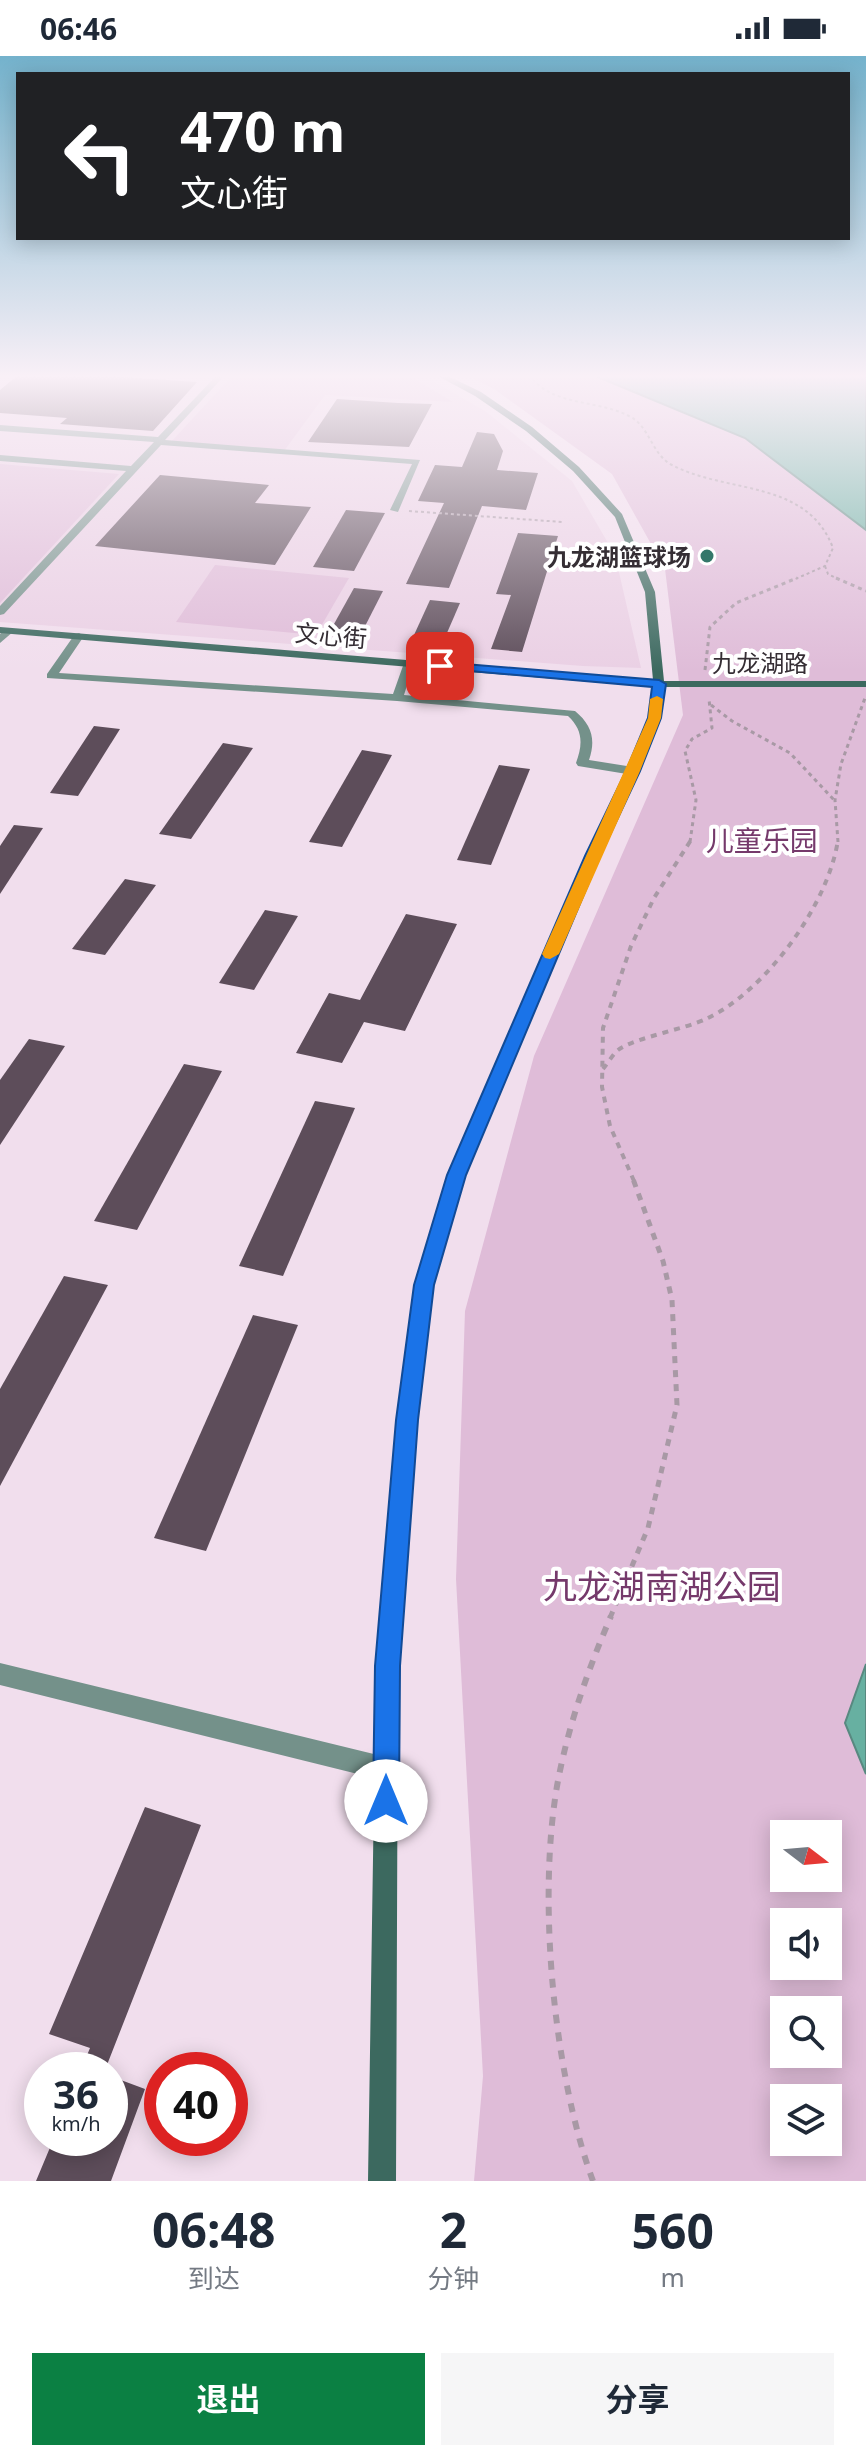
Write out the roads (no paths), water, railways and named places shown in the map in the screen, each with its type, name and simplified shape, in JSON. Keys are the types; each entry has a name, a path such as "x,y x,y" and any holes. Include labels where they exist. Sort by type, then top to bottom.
{"street":[{"path":"0,612 128,474"},
{"path":"395,510 411,474"},
{"path":"382,2181 387,1666 407,1420 424,1285 456,1175 593,856 633,771 654,718 659,684 650,592 619,516 581,474"},
{"path":"0,640 5,630"},
{"name":"文心街","path":"5,630 659,684"},
{"path":"79,636 51,676 397,698 571,713 584,722 588,734 582,763 633,771"},
{"path":"397,698 409,663"},
{"name":"九龙湖路","path":"659,684 865,688"},
{"path":"0,1674 386,1769"}],"place":[{"name":"九龙湖篮球场","path":"707,556"}],"park label":[{"name":"儿童乐园","path":"762,840"},
{"name":"九龙湖南湖公园","path":"662,1586"}]}
